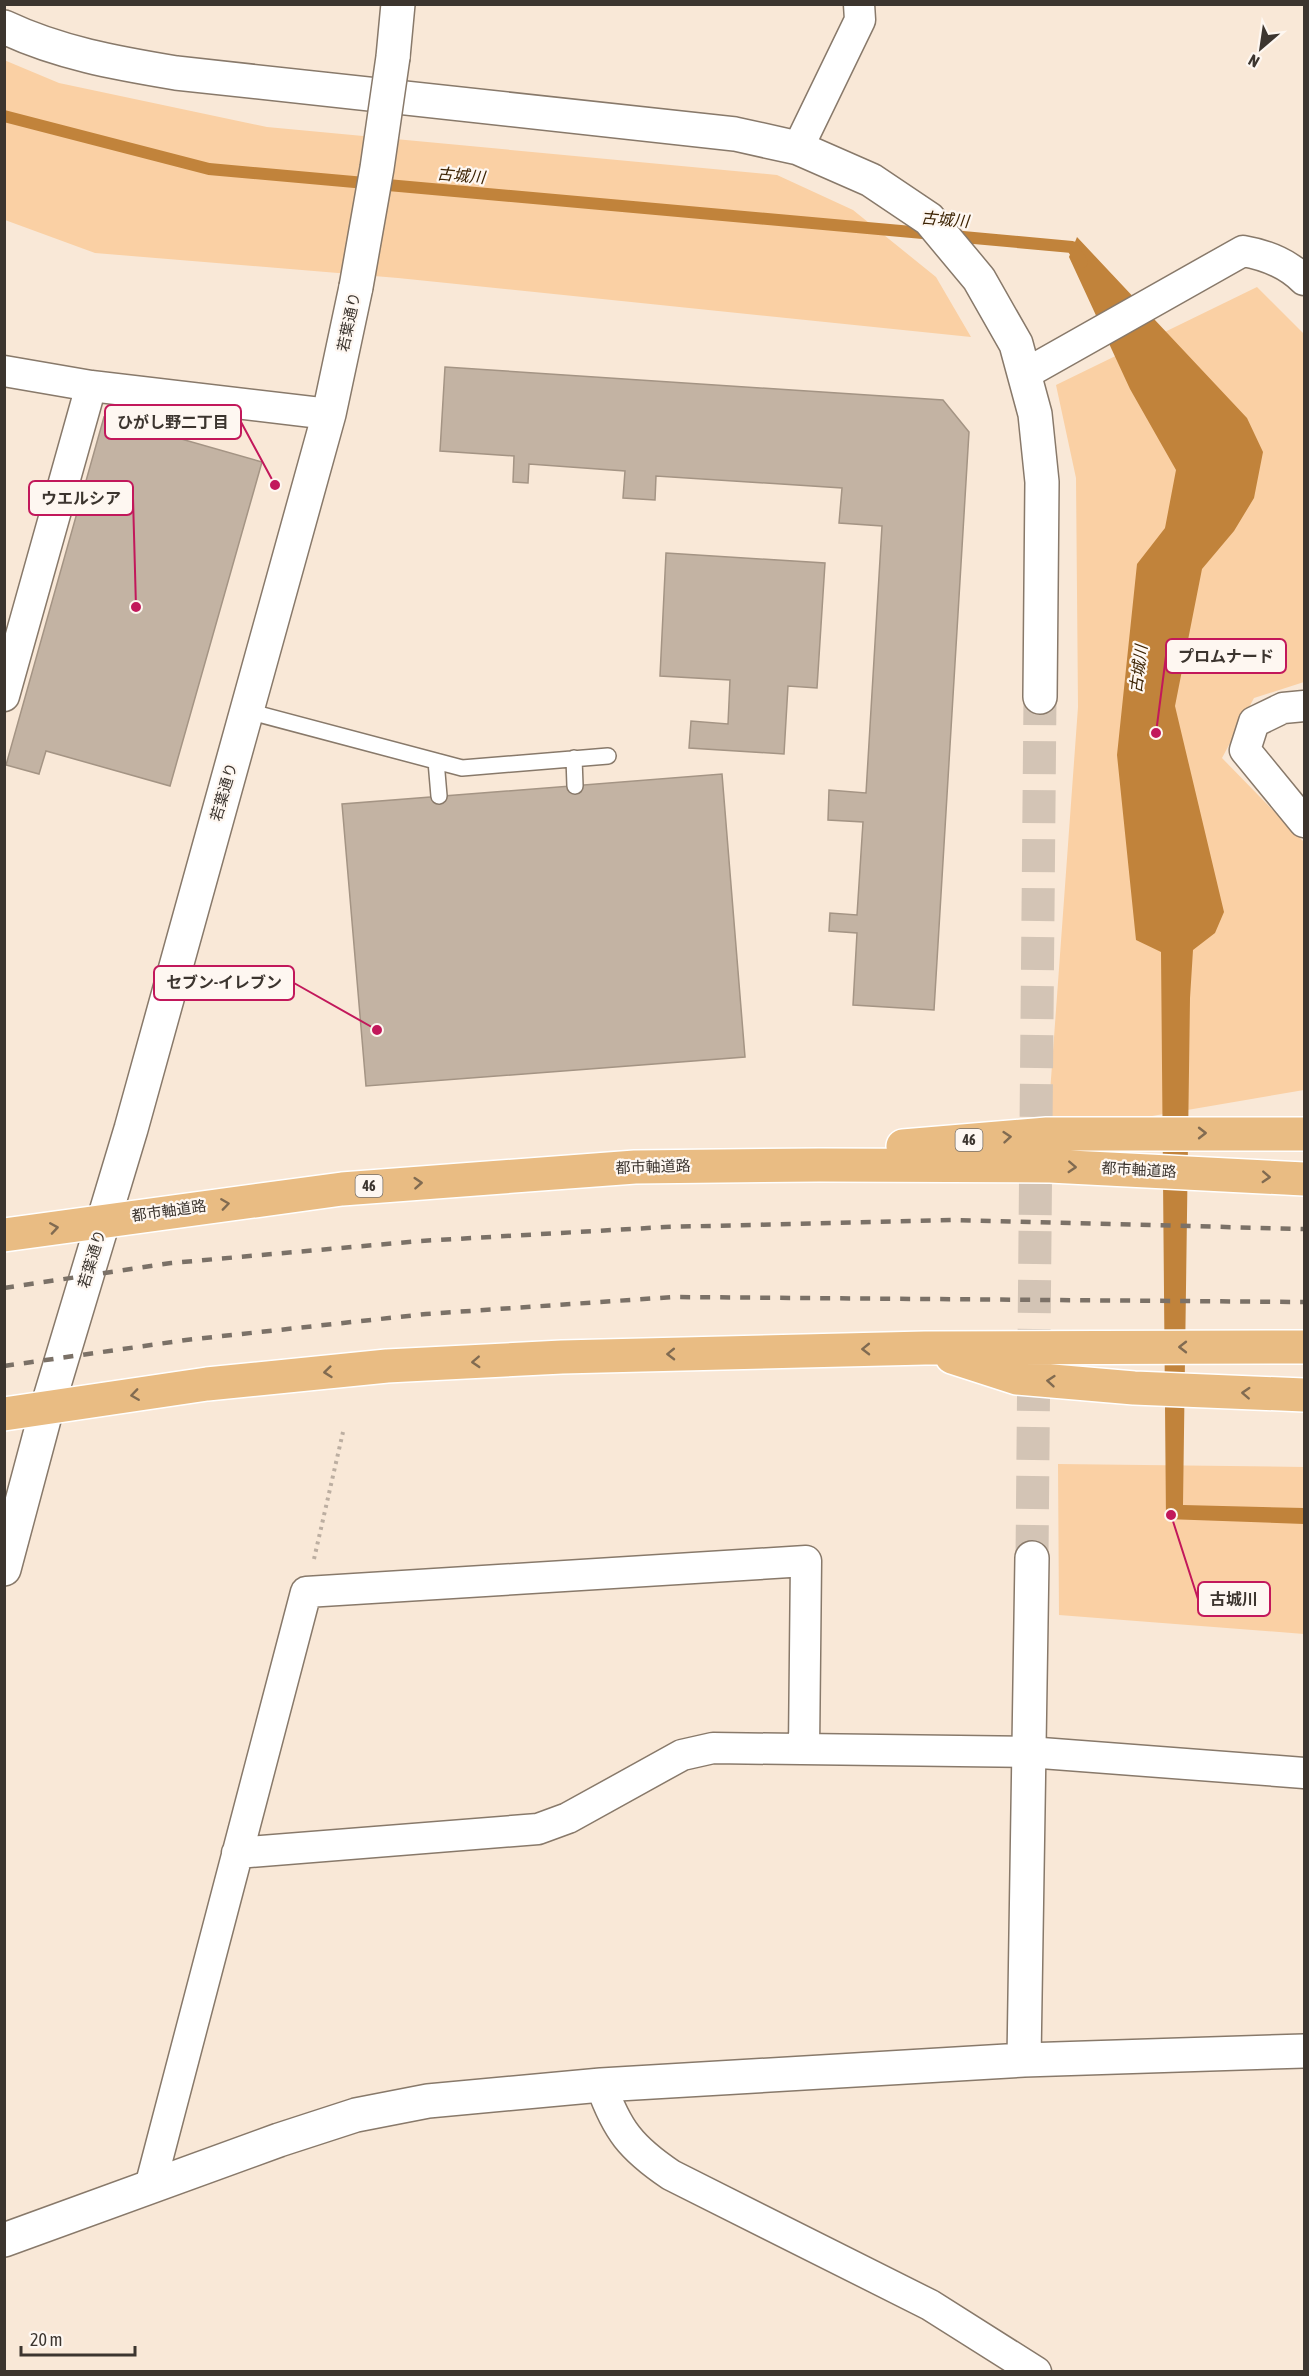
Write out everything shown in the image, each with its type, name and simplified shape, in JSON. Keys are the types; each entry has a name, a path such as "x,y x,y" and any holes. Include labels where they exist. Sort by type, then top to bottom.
{"main road":[{"name":"46","path":"635,1167 1047,1134 1305,1134"},
{"name":"都市軸道路","path":"4,1235 342,1188 635,1167 819,1164 1050,1166 1305,1179"},
{"path":"4,1414 207,1384 387,1366 562,1357 925,1348 1305,1347"},
{"path":"925,1348 1017,1378 1134,1388 1305,1395"}],"street":[{"name":"若葉通り","path":"4,1569 47,1408 104,1220 329,414 356,287 377,168 398,4"},
{"path":"798,148 860,20 859,4"},
{"path":"4,27 34,41 97,60 176,73 735,134 798,148 872,180 929,219 979,279 1016,344 1035,414 1042,482 1040,697"},
{"path":"1024,374 1243,251 1266,255 1296,272 1305,280"},
{"path":"4,371 91,386 329,414"},
{"path":"4,696 17,605 91,386"},
{"path":"1305,706 1283,708 1254,722 1245,750 1305,822"},
{"path":"1024,2060 1032,1558"},
{"path":"150,2187 306,1592 806,1561 804,1749"},
{"path":"237,1853 538,1829 568,1818 682,1755 712,1748 1028,1752 1305,1773"},
{"path":"4,2240 356,2115 428,2101 600,2085 1024,2060 1305,2051"},
{"path":"600,2085 611,2114 624,2135 645,2157 671,2175 930,2305 1036,2372"}],"lane":[{"path":"247,711 462,768 608,756"},
{"path":"574,758 575,786"},
{"path":"436,761 439,796"}],"path":[{"path":"306,1592 343,1432"}],"shaded area":[{"path":"4,60 59,83 267,127 777,175 853,210 936,277 971,337 398,278 95,253 5,220"},
{"path":"1257,287 1304,334 1304,682 1254,698 1222,758 1304,842 1304,1090 1047,1134 1078,707 1076,478 1056,385"},
{"path":"1058,1464 1304,1467 1304,1634 1059,1615"}],"water":[{"path":"1077,237 1247,418 1263,452 1254,498 1234,531 1202,569 1175,706 1224,912 1215,933 1193,950 1190,998 1183,1505 1304,1508 1304,1524 1166,1519 1161,952 1136,940 1117,755 1137,564 1165,528 1176,470 1130,389 1069,257"}],"building":[{"path":"445,367 943,400 969,432 934,1010 853,1005 857,933 829,931 830,913 857,915 863,822 828,820 829,790 866,793 882,526 839,523 842,488 656,476 655,500 623,498 625,471 529,464 528,483 513,482 514,456 440,451"},
{"path":"104,417 262,462 170,786 46,751 39,774 6,765"},
{"path":"666,553 825,563 817,688 788,686 784,754 689,748 691,721 728,724 730,680 660,676"},
{"path":"722,774 745,1057 366,1086 342,804"}],"waterway":[{"name":"古城川","path":"4,116 209,169 934,234"},
{"name":"古城川","path":"952,236 1072,247 1082,262"}],"tunnel":[{"path":"1032,1558 1040,697"}],"railway":[{"path":"4,1288 171,1263 420,1241 665,1227 951,1220 1304,1229"},
{"path":"4,1366 186,1340 426,1314 673,1297 1304,1302"}],"place":[{"name":"ひがし野二丁目","path":"275,485"},
{"name":"ウエルシア","path":"136,607"},
{"name":"プロムナード","path":"1156,733"},
{"name":"セブン-イレブン","path":"377,1030"},
{"name":"古城川","path":"1171,1515"}]}
